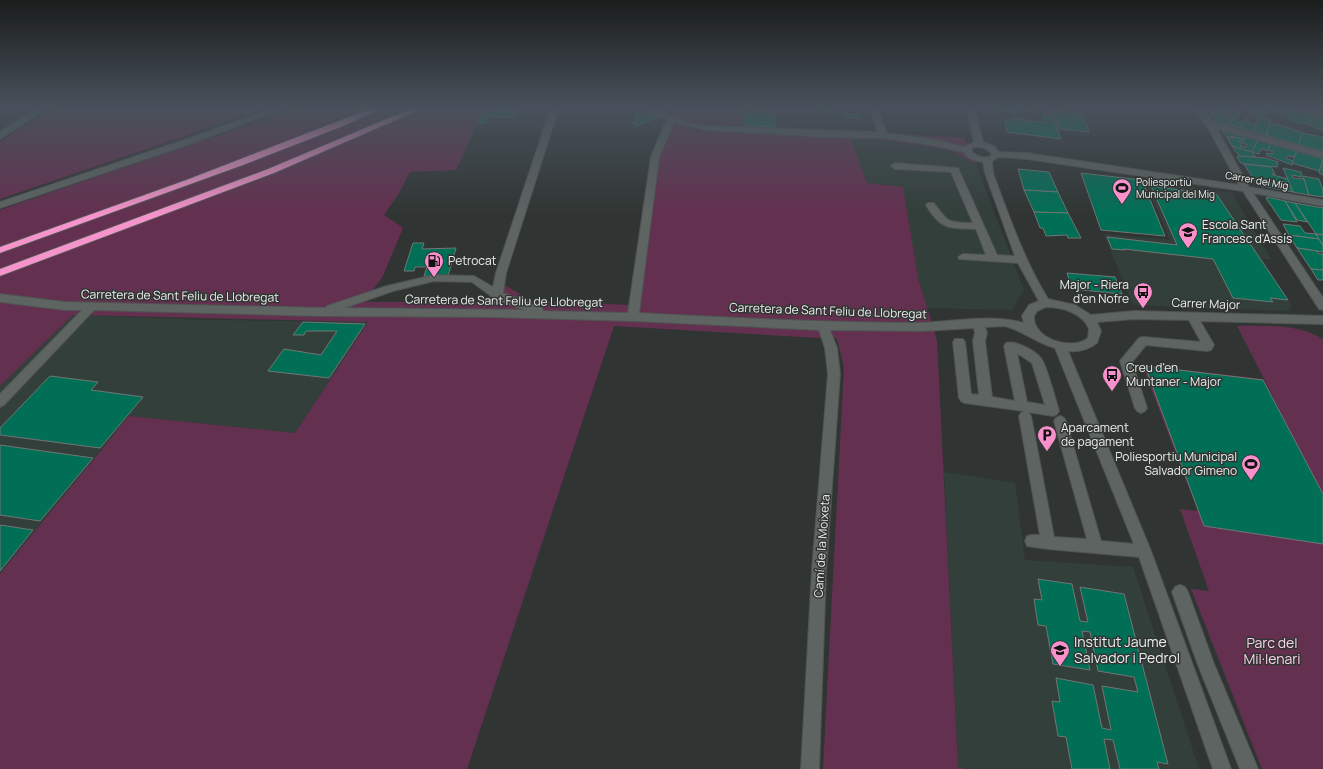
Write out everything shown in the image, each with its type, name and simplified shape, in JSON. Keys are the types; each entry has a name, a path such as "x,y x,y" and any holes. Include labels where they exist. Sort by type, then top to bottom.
{"highway":[{"path":"0,250 155,196 296,143"},
{"path":"0,273 271,172 339,143"}],"street":[{"path":"0,205 184,143"},
{"path":"494,313 501,273 543,143"},
{"path":"633,317 655,157 660,143"},
{"path":"936,143 967,150 974,157 987,160 995,157 996,154 990,147 980,144 972,145 967,150"},
{"path":"1221,143 1246,189 1323,306"},
{"path":"1278,143 1323,155"},
{"name":"Carrer del Mig","path":"996,154 1027,156 1246,189 1323,203"},
{"path":"987,160 989,173 1022,260 1035,287 1045,303"},
{"path":"896,166 950,168 955,170 993,258"},
{"path":"931,205 940,219 946,223 953,225 978,226"},
{"path":"963,257 1022,260"},
{"path":"320,312 391,288 434,278 474,279 497,295 547,314"},
{"name":"Carretera de Sant Feliu de Llobregat","path":"0,298 65,306 91,307 320,312 547,314 824,326 922,327 1008,322 1019,319 1029,312"},
{"path":"1045,303 1069,307 1079,311 1089,319 1095,330 1095,335 1091,342 1077,348 1060,346 1048,342 1036,334 1028,321 1029,312 1035,306 1045,303"},
{"path":"0,402 91,307"},
{"name":"Carrer Major","path":"1089,319 1134,315 1323,320"},
{"path":"1141,408 1126,361 1143,341 1207,347 1208,345 1193,317"},
{"name":"Carretera de Sant Feliu de Llobregat","path":"1008,322 1036,334"},
{"path":"978,323 981,333 979,341 986,401"},
{"name":"Camí de la Moixeta","path":"810,769 820,570 834,374 831,348 824,326"},
{"path":"959,342 965,398 986,401 1024,411 1053,411 1037,361 1020,349 1010,346 1024,411 1048,543"},
{"path":"1060,346 1144,551 1222,769"},
{"path":"1060,421 1096,547"},
{"path":"1032,541 1144,551"},
{"path":"1180,592 1206,665 1249,769"}],"shaded area":[{"path":"852,143 902,143 951,150 976,165 1024,290 1012,310 927,308 918,278 867,183"},
{"name":"Escola Sant Francesc d'Assís","path":"1144,180 1232,193 1271,259 1262,259 1292,306 1288,311 1133,305 1104,234 1170,240"},
{"path":"73,315 207,320 368,322 295,433 129,416 0,574 0,386"},
{"name":"Institut Jaume Salvador i Pedrol","path":"944,472 1015,483 1025,560 1133,567 1199,769 967,769 958,767"}],"green space":[{"path":"0,143 165,143 0,199"},
{"path":"196,143 468,143 456,170 410,172 399,193 384,215 403,228 383,276 364,302 489,302 493,284 503,284 531,301 631,305 653,155 658,143 852,143 867,183 903,187 918,278 937,340 958,767 967,769 823,769 844,367 837,339 614,326 467,769 0,769 0,574 129,416 295,433 368,322 73,315 0,386 0,210"},
{"path":"902,143 966,143 976,165 951,150"},
{"name":"Parc del Mil·lenari","path":"1237,326 1282,326 1303,330 1323,339 1323,769 1262,769 1191,589 1209,591 1180,509 1198,511 1142,365 1263,379 1284,418"}],"building":[{"path":"1230,143 1242,144 1240,149 1232,146"},
{"path":"1242,143 1257,143 1252,152 1240,149 1241,146 1246,147 1247,145"},
{"path":"1257,143 1270,144 1268,151 1261,149 1259,154 1252,152"},
{"path":"1300,143 1323,143 1323,151 1299,145"},
{"path":"1270,144 1297,151 1294,157 1288,156 1286,158 1293,161 1292,165 1266,155 1267,153 1273,154 1274,152 1268,150"},
{"path":"1232,146 1252,152 1256,157 1239,156"},
{"path":"1297,151 1323,159 1319,171 1292,163"},
{"path":"1237,157 1266,158 1278,162 1277,167 1244,164 1241,163"},
{"path":"1323,159 1323,175 1319,173"},
{"path":"1244,164 1271,167 1275,174 1272,174 1273,175 1288,179 1293,192 1262,186 1256,183"},
{"path":"1283,168 1301,172 1302,177 1292,175 1293,178 1304,179 1309,195 1293,192"},
{"path":"1018,169 1049,172 1058,192 1024,190"},
{"name":"Poliesportiu Municipal del Mig","path":"1081,173 1142,180 1165,236 1101,230"},
{"path":"1303,176 1319,179 1323,190 1323,197 1309,195"},
{"name":"Escola Sant Francesc d'Assís","path":"1151,186 1217,195 1288,300 1270,298 1273,302 1233,298 1213,259 1112,249 1107,237 1177,245"},
{"path":"1024,190 1058,192 1068,213 1034,212"},
{"path":"1268,197 1285,201 1297,222 1281,220 1266,198"},
{"path":"1285,201 1295,203 1307,222 1297,220"},
{"path":"1295,203 1323,208 1323,235 1316,234"},
{"path":"1034,212 1068,213 1081,238 1068,238 1067,235 1046,236 1043,228 1040,228"},
{"path":"1283,224 1300,226 1305,233 1316,234 1319,239 1289,235"},
{"path":"1316,234 1323,235 1323,246 1319,239"},
{"path":"1289,235 1319,239 1323,246 1323,252 1297,248"},
{"path":"413,243 424,243 422,249 456,248 448,276 424,276 427,267 415,267 414,271 404,271"},
{"path":"1297,248 1317,251 1319,254 1323,254 1323,270 1311,269"},
{"path":"1311,269 1323,270 1323,280 1318,280"},
{"path":"1067,273 1115,277 1122,294 1072,289"},
{"path":"303,322 365,324 329,378 268,371 284,349 321,355 337,331 306,331 304,335 293,335"},
{"name":"Poliesportiu Municipal Salvador Gimeno","path":"1145,366 1263,380 1323,494 1323,544 1204,526"},
{"path":"50,376 98,382 91,390 143,397 100,448 0,435 0,428"},
{"path":"0,445 93,458 40,521 0,515"},
{"path":"0,525 33,530 0,571"},
{"path":"1038,579 1072,584 1080,621 1088,622 1080,587 1124,594 1168,764 1157,762 1159,769 1120,769 1113,740 1104,739 1110,769 1072,769 1066,737 1058,736 1052,701 1060,702 1056,678 1093,685 1102,728 1111,730 1102,686 1138,692 1134,677 1098,671 1090,632 1082,631 1090,670 1053,664 1046,626 1038,625 1034,599 1042,600"}],"place":[{"name":"Poliesportiu Municipal del Mig","path":"1122,205"},
{"name":"Escola Sant Francesc d'Assís","path":"1188,249"},
{"name":"Petrocat","path":"434,278"},
{"name":"Major - Riera d'en Nofre","path":"1143,309"},
{"name":"Creu d'en Muntaner - Major","path":"1112,392"},
{"name":"Aparcament de pagament","path":"1047,452"},
{"name":"Poliesportiu Municipal Salvador Gimeno","path":"1251,481"},
{"name":"Institut Jaume Salvador i Pedrol","path":"1060,667"}]}
